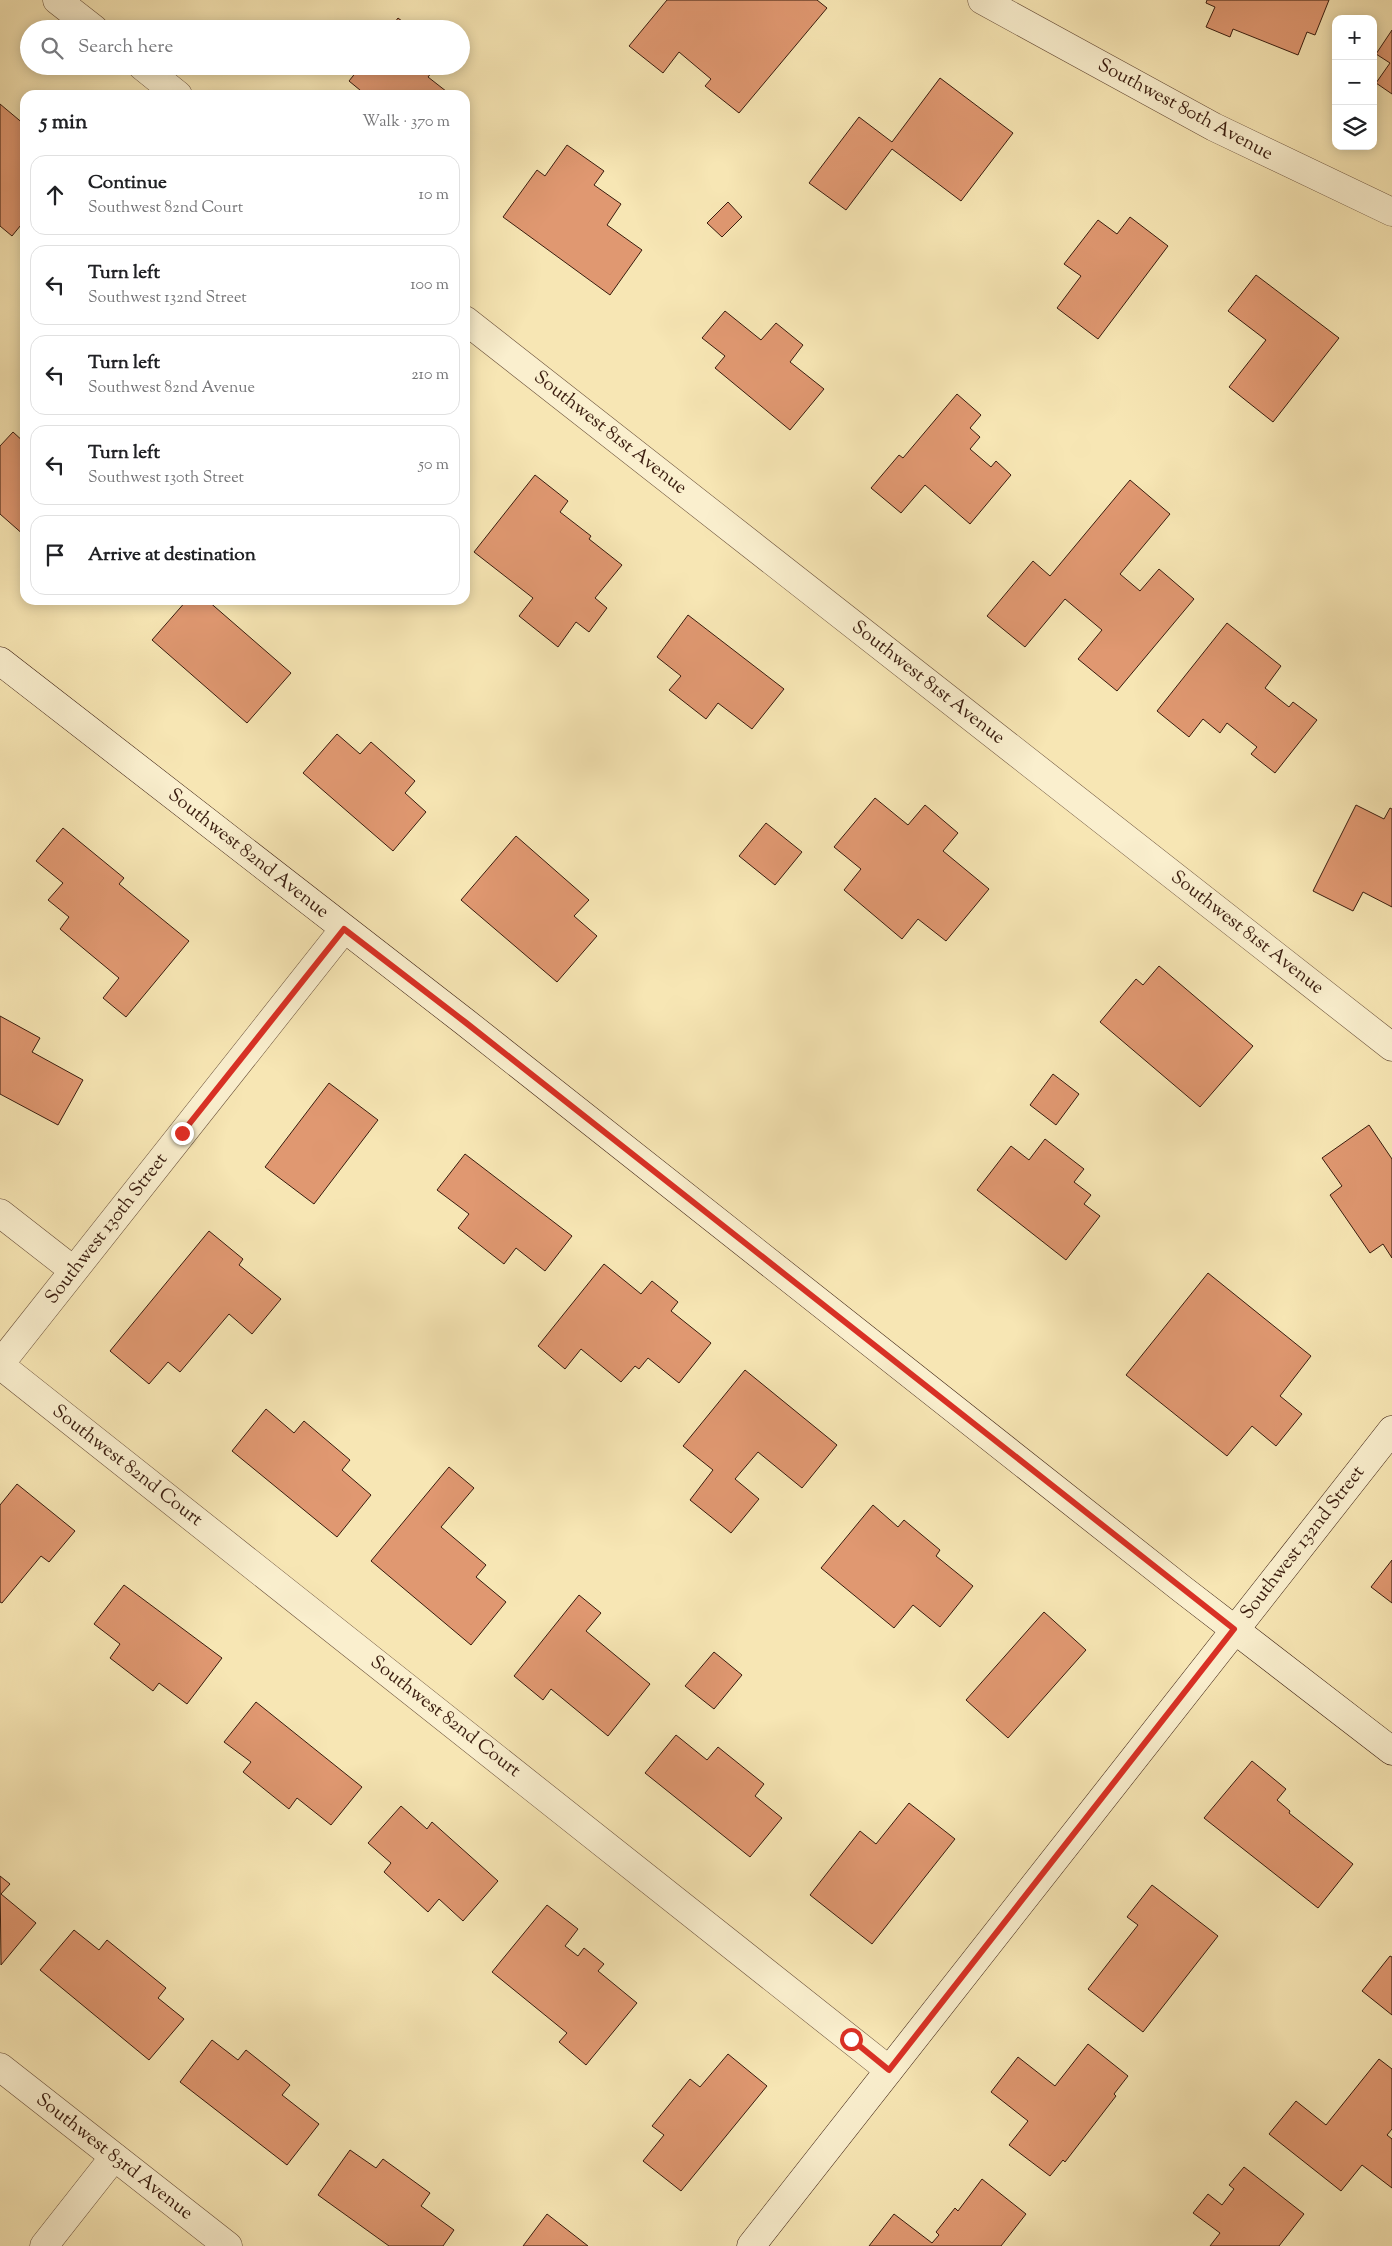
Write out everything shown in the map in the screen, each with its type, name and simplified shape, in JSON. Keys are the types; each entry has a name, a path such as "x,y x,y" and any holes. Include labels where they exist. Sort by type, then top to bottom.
{"street":[{"path":"57,0 83,20"},
{"name":"Southwest 80th Avenue","path":"982,0 1214,127 1392,212"},
{"path":"153,75 172,90"},
{"name":"Southwest 81st Avenue","path":"470,324 1392,1047"},
{"name":"Southwest 82nd Avenue","path":"0,661 465,1022 1234,1629 1392,1751"},
{"name":"Southwest 130th Street","path":"0,1364 344,929"},
{"path":"0,1213 73,1270"},
{"name":"Southwest 82nd Court","path":"0,1364 889,2070"},
{"name":"Southwest 132nd Street","path":"751,2246 1392,1430"},
{"name":"Southwest 83rd Avenue","path":"0,2067 228,2246"},
{"path":"44,2246 114,2157"}],"building":[{"path":"667,0 817,0 827,8 739,113 705,86 711,79 679,52 663,73 629,46"},
{"path":"1207,0 1329,0 1315,35 1307,32 1298,55 1233,29 1230,37 1206,27 1215,7 1206,3"},
{"path":"1392,30 1392,94 1377,84 1390,63 1377,55"},
{"path":"354,75 430,75 428,77 445,90 360,90 349,81"},
{"path":"940,78 1013,133 961,201 892,149 846,210 809,183 859,117 892,142"},
{"path":"0,104 20,121 20,226 12,236 0,226"},
{"path":"567,145 604,171 594,185 621,204 607,225 642,250 610,295 503,217 537,170 545,176"},
{"path":"728,202 742,217 722,237 707,223"},
{"path":"1130,217 1168,246 1098,339 1057,308 1081,276 1064,264 1098,220 1117,234"},
{"path":"1256,275 1339,338 1273,422 1229,387 1266,340 1228,311"},
{"path":"725,311 761,340 776,323 803,345 790,362 824,389 790,430 715,368 725,356 702,338"},
{"path":"957,394 981,415 970,428 980,437 970,449 991,467 996,461 1011,475 970,524 925,485 901,513 871,488 899,455 903,458"},
{"path":"13,432 20,438 20,532 0,514 0,446"},
{"path":"535,475 568,501 560,512 591,536 589,539 622,565 595,598 607,608 589,632 576,622 558,647 519,616 533,598 474,552"},
{"path":"1130,480 1170,514 1120,574 1140,591 1159,569 1194,599 1117,691 1078,659 1102,630 1065,599 1025,647 987,616 1033,561 1050,576"},
{"path":"183,605 213,605 291,673 247,723 152,640"},
{"path":"688,615 784,689 752,729 718,703 706,719 669,690 681,676 657,657"},
{"path":"1227,623 1281,666 1265,688 1289,707 1293,702 1317,720 1275,773 1251,754 1257,747 1227,723 1220,733 1203,719 1189,737 1157,711"},
{"path":"337,734 360,754 371,742 415,781 405,793 426,812 393,851 303,773"},
{"path":"875,798 908,825 925,805 958,833 943,851 989,889 946,941 918,919 902,939 844,890 861,869 834,847"},
{"path":"1356,805 1384,819 1390,808 1392,809 1392,907 1363,892 1353,911 1313,891"},
{"path":"766,823 802,852 775,885 739,856"},
{"path":"63,828 124,878 119,884 189,941 126,1017 103,998 119,978 60,929 69,917 48,900 63,883 36,861"},
{"path":"516,836 589,900 574,916 597,936 557,982 461,900"},
{"path":"1159,966 1253,1046 1200,1107 1100,1022 1136,979 1143,985"},
{"path":"0,1016 40,1038 32,1052 83,1080 58,1125 0,1094"},
{"path":"1053,1074 1079,1094 1056,1125 1030,1105"},
{"path":"329,1083 378,1120 314,1204 265,1167"},
{"path":"1369,1125 1392,1159 1392,1258 1383,1244 1370,1253 1330,1195 1342,1186 1322,1158"},
{"path":"1045,1139 1084,1169 1074,1182 1091,1195 1084,1204 1100,1216 1066,1260 977,1190 1011,1146 1029,1160"},
{"path":"465,1154 572,1236 545,1271 516,1248 504,1264 458,1228 469,1214 437,1190"},
{"path":"209,1231 243,1259 239,1265 281,1299 252,1334 229,1314 180,1372 168,1362 149,1384 110,1351"},
{"path":"604,1264 641,1294 652,1281 678,1302 671,1311 711,1343 679,1383 648,1358 639,1369 635,1366 621,1382 581,1349 565,1369 538,1346"},
{"path":"1208,1273 1311,1356 1280,1396 1302,1414 1276,1446 1252,1426 1227,1456 1126,1375"},
{"path":"745,1370 837,1445 802,1488 758,1452 735,1479 759,1499 731,1533 690,1500 713,1470 683,1446"},
{"path":"266,1409 294,1433 304,1421 350,1460 342,1470 371,1495 337,1537 232,1451"},
{"path":"449,1467 474,1488 441,1527 486,1565 476,1577 506,1602 471,1645 371,1561"},
{"path":"17,1484 75,1531 49,1562 41,1556 2,1603 0,1602 0,1505"},
{"path":"873,1505 898,1527 904,1520 940,1550 936,1556 973,1586 940,1627 913,1605 894,1628 821,1568"},
{"path":"1392,1560 1392,1603 1371,1587"},
{"path":"124,1585 222,1658 187,1704 159,1683 153,1691 110,1658 120,1644 94,1624"},
{"path":"579,1595 601,1613 586,1631 650,1684 608,1736 551,1689 543,1700 514,1676"},
{"path":"1044,1612 1086,1650 1008,1738 966,1700"},
{"path":"714,1652 742,1675 714,1709 685,1686"},
{"path":"256,1702 362,1787 331,1825 297,1798 289,1809 243,1772 251,1762 224,1742"},
{"path":"676,1735 707,1760 718,1747 764,1784 755,1796 782,1818 750,1857 645,1773"},
{"path":"1252,1761 1286,1789 1277,1800 1290,1811 1289,1813 1353,1864 1318,1908 1204,1818"},
{"path":"909,1803 955,1839 872,1944 810,1895 860,1831 876,1844"},
{"path":"401,1806 427,1829 432,1822 498,1881 463,1921 439,1899 428,1912 384,1872 391,1863 368,1843"},
{"path":"0,1876 10,1884 1,1894 36,1923 1,1965"},
{"path":"1152,1885 1218,1936 1143,2032 1088,1989 1138,1925 1127,1917"},
{"path":"547,1905 578,1929 565,1946 578,1956 584,1948 604,1964 598,1971 637,2003 586,2065 559,2042 567,2033 492,1972"},
{"path":"74,1930 99,1950 107,1940 166,1988 158,1998 184,2019 149,2060 40,1970"},
{"path":"1390,1956 1392,1957 1392,2015 1362,1991"},
{"path":"212,2040 238,2060 246,2050 290,2085 282,2095 319,2124 287,2165 180,2082"},
{"path":"1088,2044 1128,2076 1114,2094 1116,2096 1065,2162 1063,2160 1050,2176 1009,2145 1028,2121 991,2092 1018,2057 1055,2086"},
{"path":"728,2054 767,2086 681,2191 643,2161 664,2135 652,2126 690,2079 700,2087"},
{"path":"1379,2059 1392,2069 1392,2129 1387,2135 1392,2139 1392,2188 1362,2165 1341,2191 1269,2134 1296,2101 1326,2125"},
{"path":"350,2150 376,2168 383,2159 430,2193 421,2206 454,2230 443,2246 389,2246 318,2195"},
{"path":"1244,2167 1304,2214 1279,2246 1210,2246 1220,2233 1193,2213 1208,2194 1222,2205 1234,2189 1229,2185"},
{"path":"982,2179 1026,2214 1001,2246 869,2246 894,2214 932,2243 939,2235 936,2232 955,2208 958,2211"},
{"path":"547,2214 588,2246 523,2246"}],"route":[{"path":"182,1133 344,929 465,1022 1234,1629 889,2070 851,2039"}]}
